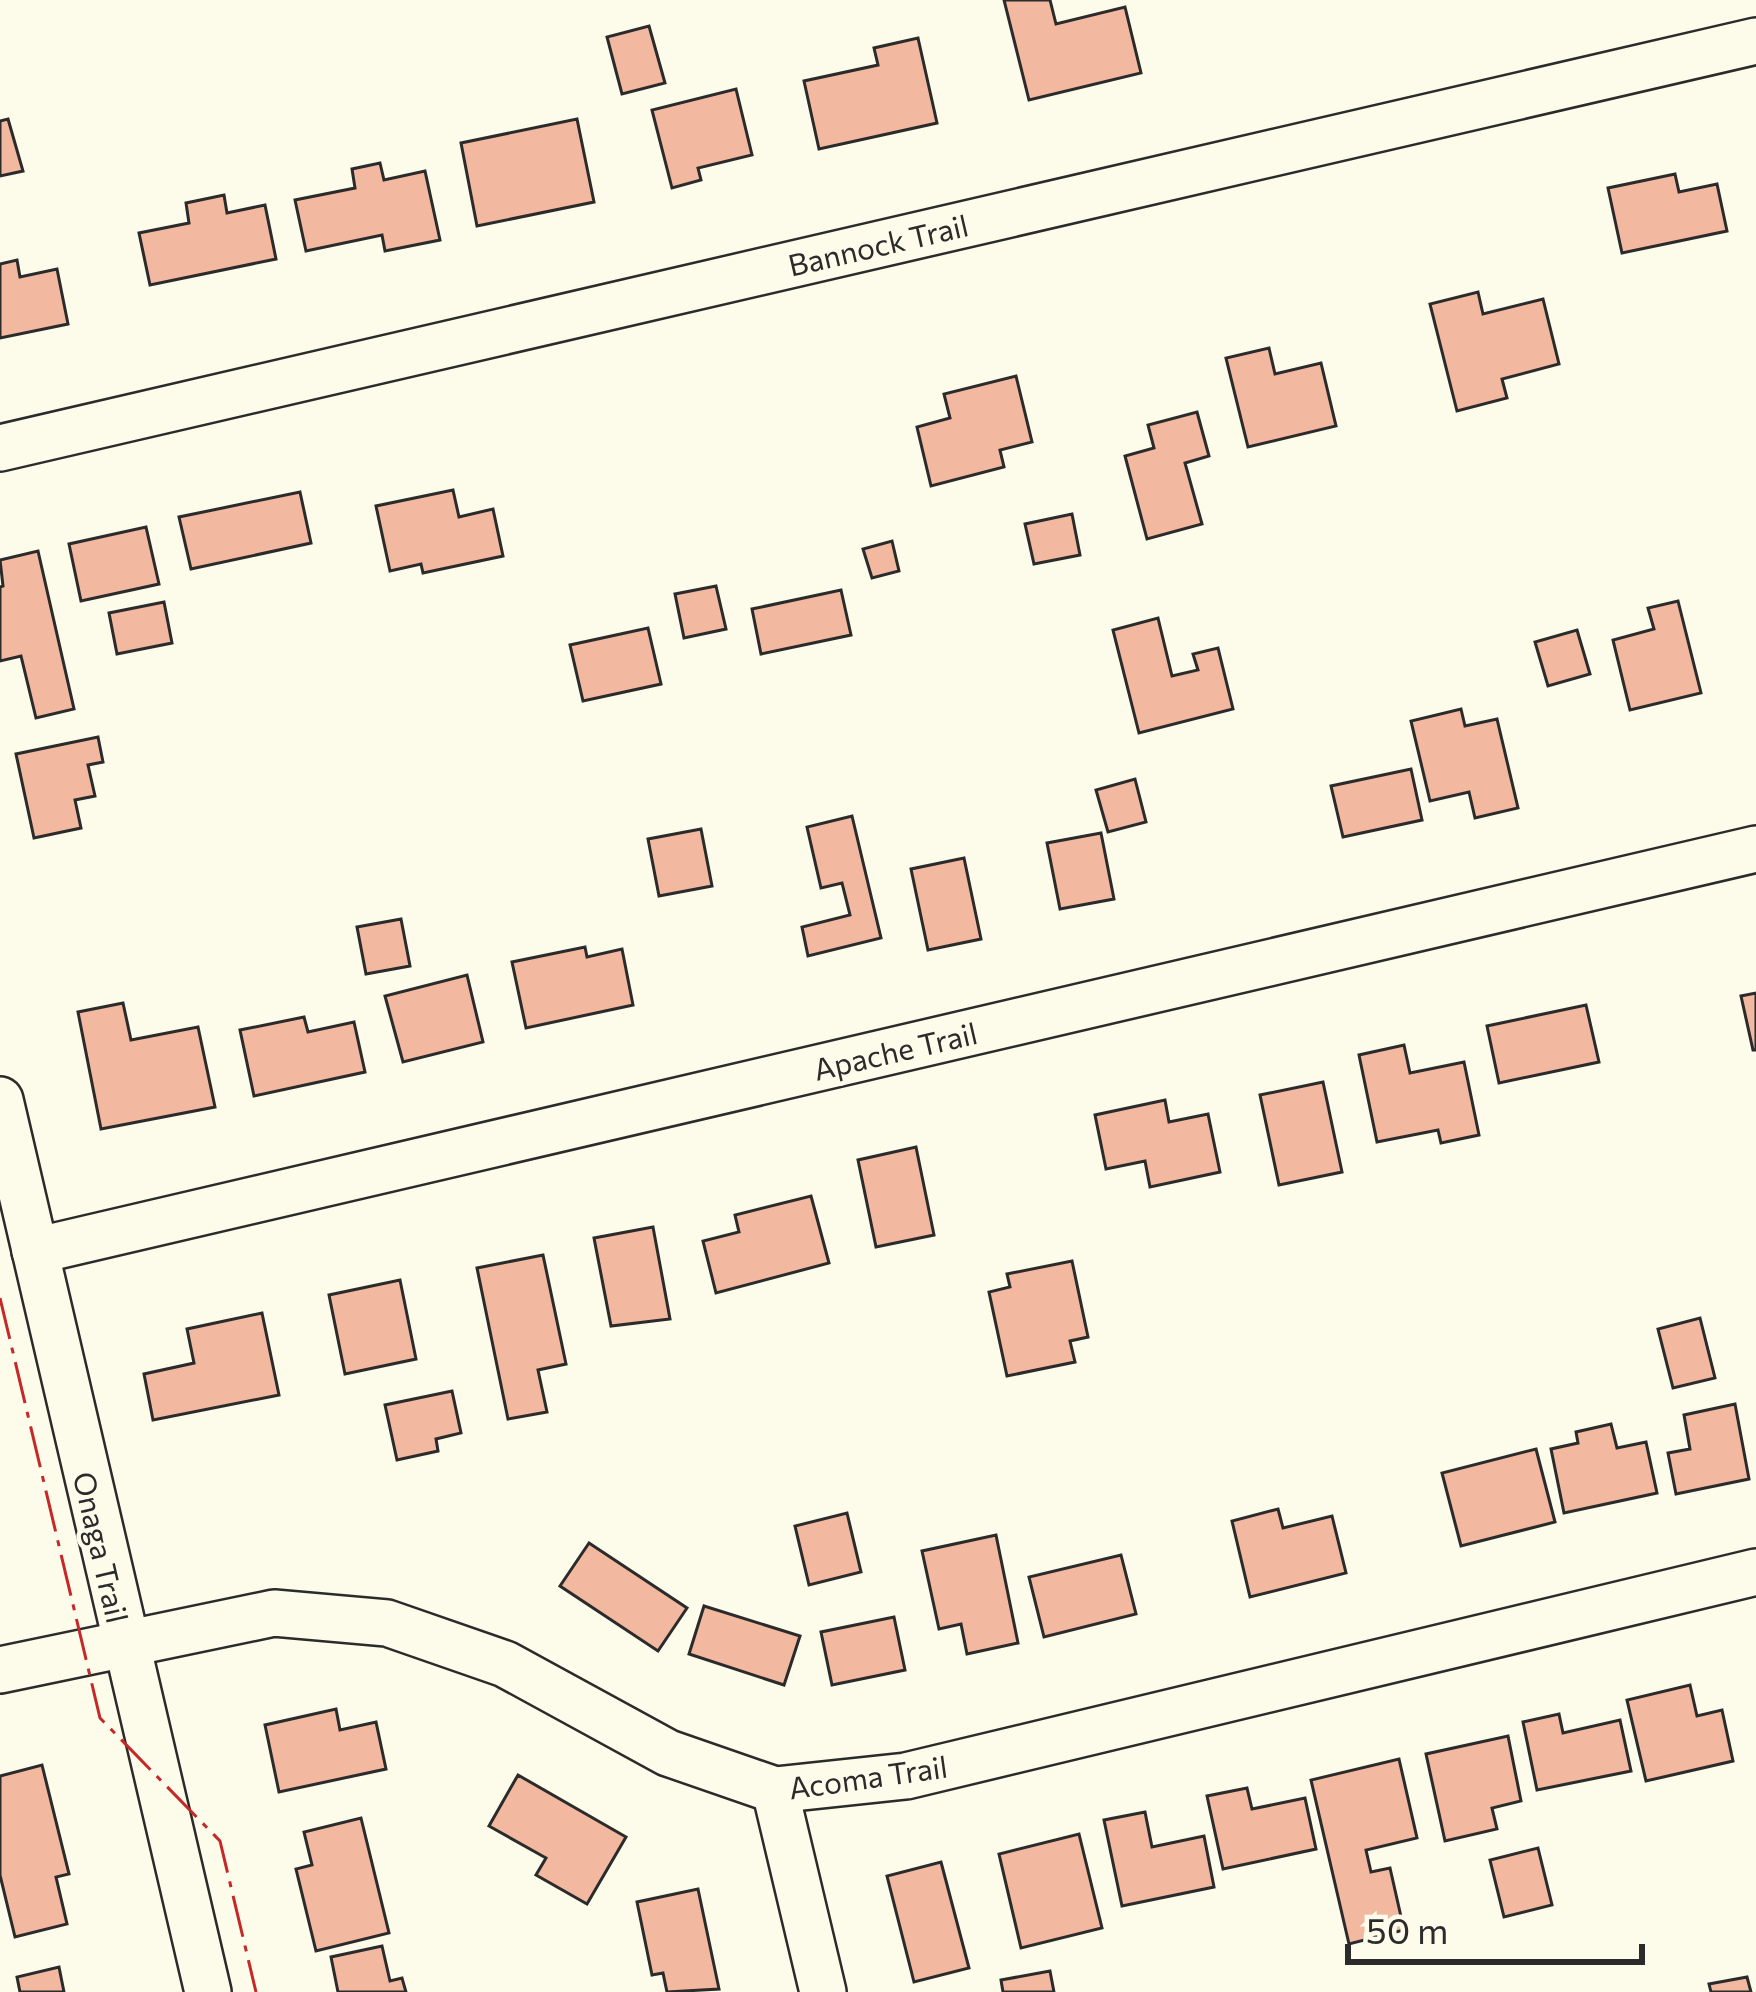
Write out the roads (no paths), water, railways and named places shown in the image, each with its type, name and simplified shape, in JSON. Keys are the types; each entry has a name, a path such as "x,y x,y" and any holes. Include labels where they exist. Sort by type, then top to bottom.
{"street":[{"name":"Bannock Trail","path":"0,448 1756,41"},
{"name":"Apache Trail","path":"35,1251 1756,849"},
{"name":"Onaga Trail","path":"0,1100 208,1992"},
{"name":"Acoma Trail","path":"0,1670 274,1613 387,1623 506,1664 668,1753 775,1790 906,1776 1756,1572"},
{"path":"775,1790 824,1992"}]}
